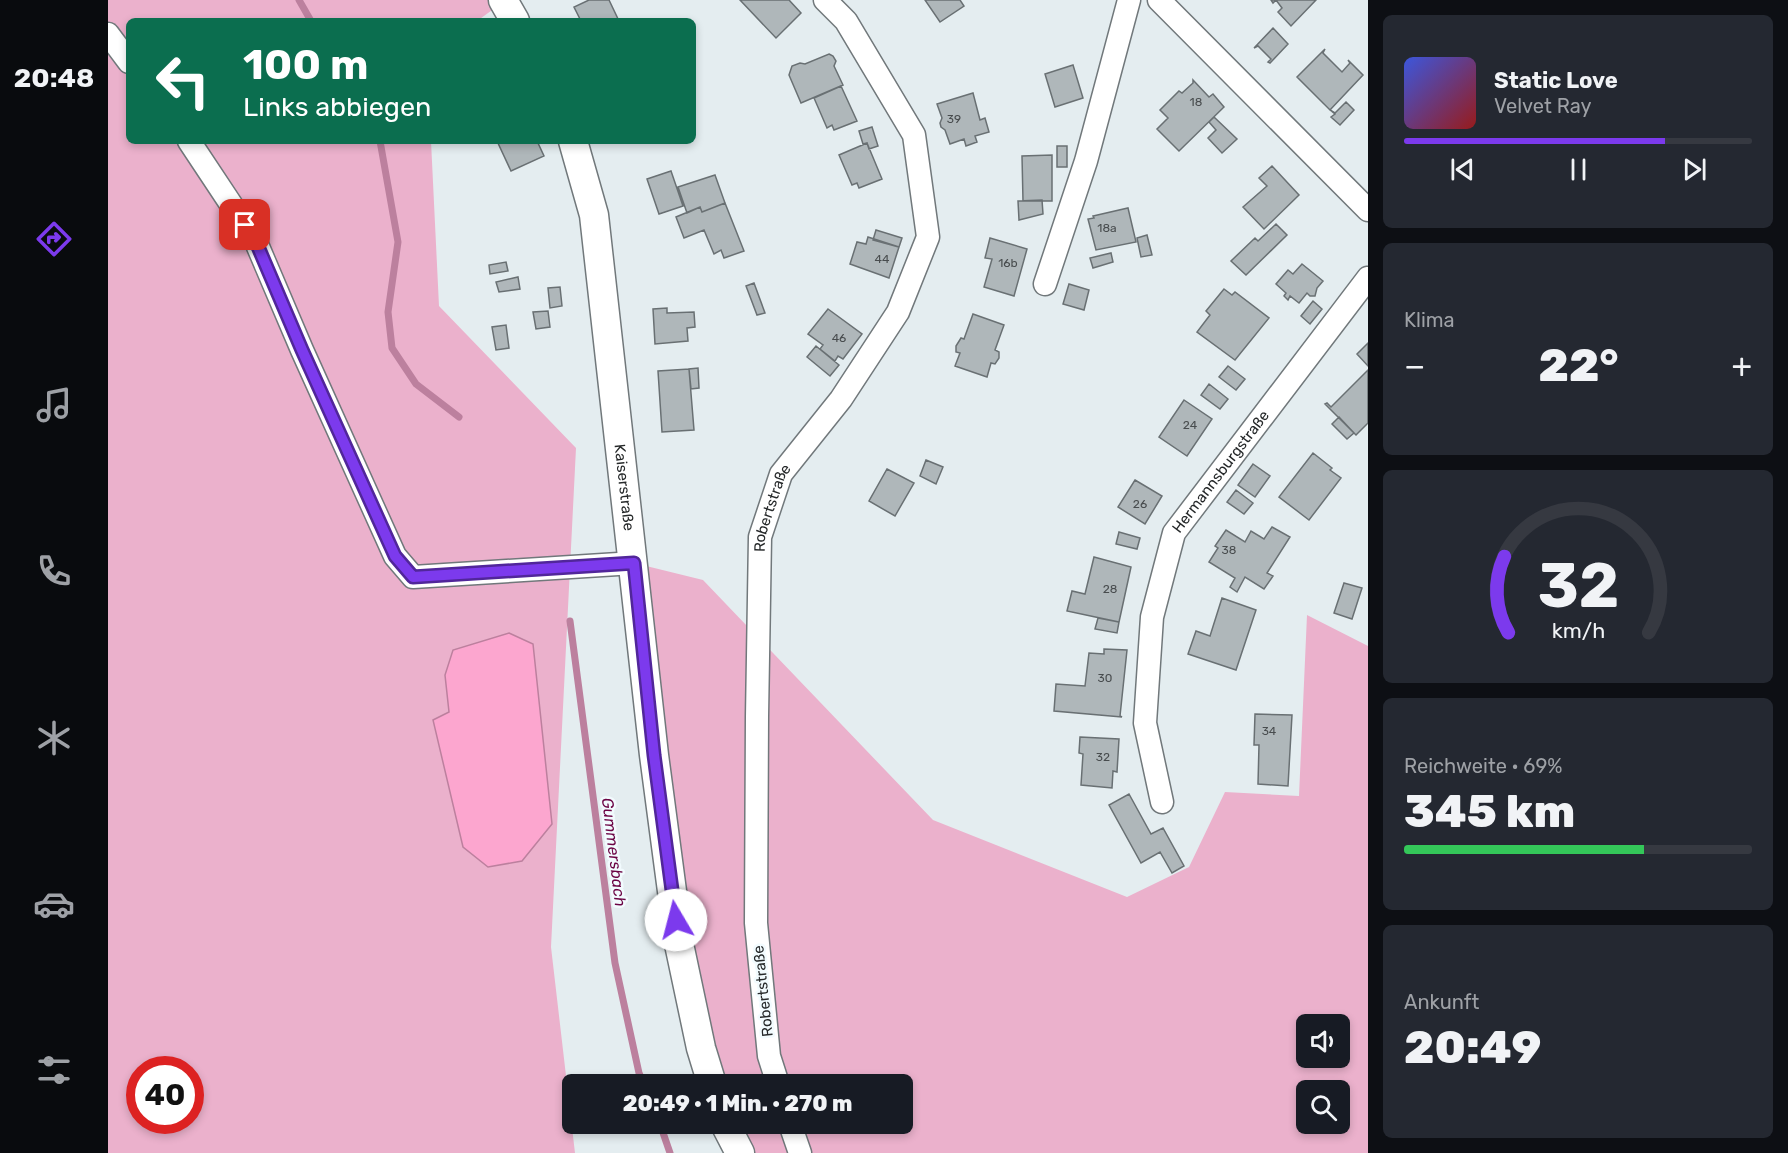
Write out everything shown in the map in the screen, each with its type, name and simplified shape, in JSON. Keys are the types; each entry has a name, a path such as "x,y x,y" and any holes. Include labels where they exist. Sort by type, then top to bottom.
{"street":[{"path":"503,0 513,18"},
{"name":"Robertstraße","path":"775,1074 769,1056 756,923 760,537 782,474 841,399 898,312 928,237 914,135 846,21 825,0"},
{"path":"1046,284 1086,161 1128,0"},
{"path":"1159,0 1368,210"},
{"path":"108,34 126,58"},
{"path":"191,144 256,242 395,556 413,577 634,563"},
{"name":"Kaiserstraße","path":"574,144 594,215 654,755 679,944 701,1048 709,1074"},
{"name":"Hermannsburgstraße","path":"1162,802 1146,723 1152,617 1174,534 1368,278"},
{"path":"730,1134 740,1153"},
{"path":"793,1134 800,1153"}],"shaded area":[{"path":"108,0 506,0 481,18 126,18 126,144 431,144 439,306 576,448 551,947 566,1074 562,1074 562,1134 573,1134 575,1153 108,1153"},
{"path":"634,563 703,580 933,820 1127,897 1189,867 1225,792 1299,796 1307,615 1368,646 1368,1153 740,1153 730,1134 913,1134 913,1074 711,1074"},
{"path":"509,633 533,644 552,824 522,861 488,867 463,847 433,720 449,712 445,675 453,650"}],"building":[{"path":"589,0 609,0 618,18 580,18 574,7"},
{"path":"740,0 789,0 801,13 776,38"},
{"path":"925,0 960,0 964,6 940,22"},
{"path":"1276,0 1316,0 1291,26 1278,12 1282,8"},
{"path":"1273,28 1288,44 1270,63 1268,62 1271,59 1258,46 1254,48"},
{"path":"1325,49 1323,53 1342,72 1350,63 1348,60 1363,75 1330,110 1297,77"},
{"path":"829,54 836,61 834,66 843,85 801,103 789,75 792,66 805,64"},
{"path":"1073,65 1083,98 1055,107 1045,74"},
{"path":"1193,80 1209,97 1213,94 1224,107 1179,151 1157,129 1168,118 1160,110 1179,91 1182,93 1193,83"},
{"path":"841,86 857,121 834,130 832,125 827,128 814,98"},
{"path":"973,93 980,120 985,118 989,132 975,136 977,142 966,146 964,139 950,144 945,130 941,127 942,118 937,104"},
{"path":"1346,102 1354,110 1340,125 1331,117 1335,114 1330,110 1335,113"},
{"path":"1214,117 1237,139 1222,153 1208,138 1216,130 1209,122"},
{"path":"872,127 878,146 869,149 867,143 863,144 859,131"},
{"path":"867,143 882,179 859,188 857,183 852,185 839,155"},
{"path":"498,144 538,144 544,156 511,171"},
{"path":"1057,146 1067,146 1067,167 1057,167"},
{"path":"1052,155 1052,201 1023,201 1022,156"},
{"path":"1272,166 1299,195 1264,229 1243,207 1267,186 1259,178"},
{"path":"671,171 683,206 659,214 647,179"},
{"path":"715,175 725,203 702,212 700,207 687,213 678,187"},
{"path":"1042,200 1043,214 1019,220 1018,201"},
{"path":"725,203 744,251 724,258 721,250 714,254 704,230 684,238 676,217 700,207 702,212"},
{"path":"1128,208 1136,242 1096,250 1088,219"},
{"path":"1276,224 1287,235 1246,275 1231,261 1255,238 1258,241"},
{"path":"876,230 902,238 899,247 873,240"},
{"path":"1147,235 1152,255 1141,257 1137,238"},
{"path":"868,237 899,247 889,278 850,264 857,242 866,244"},
{"path":"990,238 1027,249 1014,296 984,287 992,259 985,258"},
{"path":"1111,253 1113,262 1093,268 1090,258"},
{"path":"506,262 508,271 490,274 489,265"},
{"path":"1302,264 1323,281 1317,288 1315,296 1307,293 1299,303 1290,296 1288,300 1284,296 1286,293 1276,284 1288,270 1293,274"},
{"path":"518,277 520,289 499,292 496,282"},
{"path":"754,283 765,313 757,315 746,286"},
{"path":"1069,284 1089,290 1084,310 1063,304"},
{"path":"560,287 562,306 550,308 548,288"},
{"path":"1224,289 1232,295 1235,292 1269,318 1235,360 1197,332 1210,315 1206,311"},
{"path":"1313,301 1322,309 1310,324 1301,316"},
{"path":"667,308 667,313 694,312 695,327 687,328 688,341 655,344 653,309"},
{"path":"828,309 862,334 843,359 838,356 835,361 820,349 823,345 808,334"},
{"path":"548,311 550,327 536,329 533,312"},
{"path":"973,314 1004,325 995,350 999,352 999,358 995,364 991,363 987,377 955,366 960,353 956,352 956,346 961,338 964,339"},
{"path":"506,325 509,348 496,350 492,327"},
{"path":"1368,343 1368,366 1357,354"},
{"path":"816,346 839,365 830,376 807,357"},
{"path":"1228,366 1245,379 1236,390 1219,377"},
{"path":"698,368 699,388 691,389 689,369"},
{"path":"689,369 694,430 662,432 658,371"},
{"path":"1368,370 1368,423 1356,435 1325,404 1331,407"},
{"path":"1209,384 1228,399 1220,409 1201,395"},
{"path":"1184,400 1212,419 1187,456 1159,437"},
{"path":"1339,417 1354,433 1347,439 1332,424"},
{"path":"1313,453 1341,478 1309,520 1279,497"},
{"path":"926,460 943,467 936,484 920,476"},
{"path":"1253,464 1270,476 1255,497 1238,485"},
{"path":"887,469 914,483 895,516 869,501"},
{"path":"1135,480 1162,496 1145,524 1118,507"},
{"path":"1236,490 1253,503 1244,514 1227,502"},
{"path":"1272,527 1290,537 1267,573 1273,576 1264,589 1245,577 1237,592 1230,587 1235,578 1209,562 1218,548 1215,546 1226,530 1245,542 1251,531 1264,539"},
{"path":"1119,532 1140,538 1137,549 1116,544"},
{"path":"1094,557 1131,567 1119,622 1067,611 1072,591 1085,594"},
{"path":"1344,583 1362,588 1352,619 1334,613"},
{"path":"1222,598 1256,610 1236,670 1188,654 1196,631 1210,636"},
{"path":"1098,618 1119,622 1117,633 1095,629"},
{"path":"1104,649 1127,650 1120,716 1122,717 1054,711 1056,684 1085,686 1089,653 1104,654"},
{"path":"1255,714 1292,715 1288,786 1258,784 1259,745 1254,745"},
{"path":"1080,737 1119,739 1117,772 1113,771 1112,788 1081,785 1083,754 1079,753"},
{"path":"1129,794 1151,834 1163,828 1184,866 1172,873 1160,852 1141,863 1109,805"}],"waterway":[{"name":"Gummersbach","path":"299,0 309,18"},
{"name":"Gummersbach","path":"381,144 398,242 388,312 392,348 416,384 459,417"},
{"name":"Gummersbach","path":"570,621 615,963 639,1074"},
{"name":"Gummersbach","path":"663,1134 670,1153"}],"route":[{"path":"245,225 256,242 395,556 413,577 634,563 654,755 676,920"}]}
